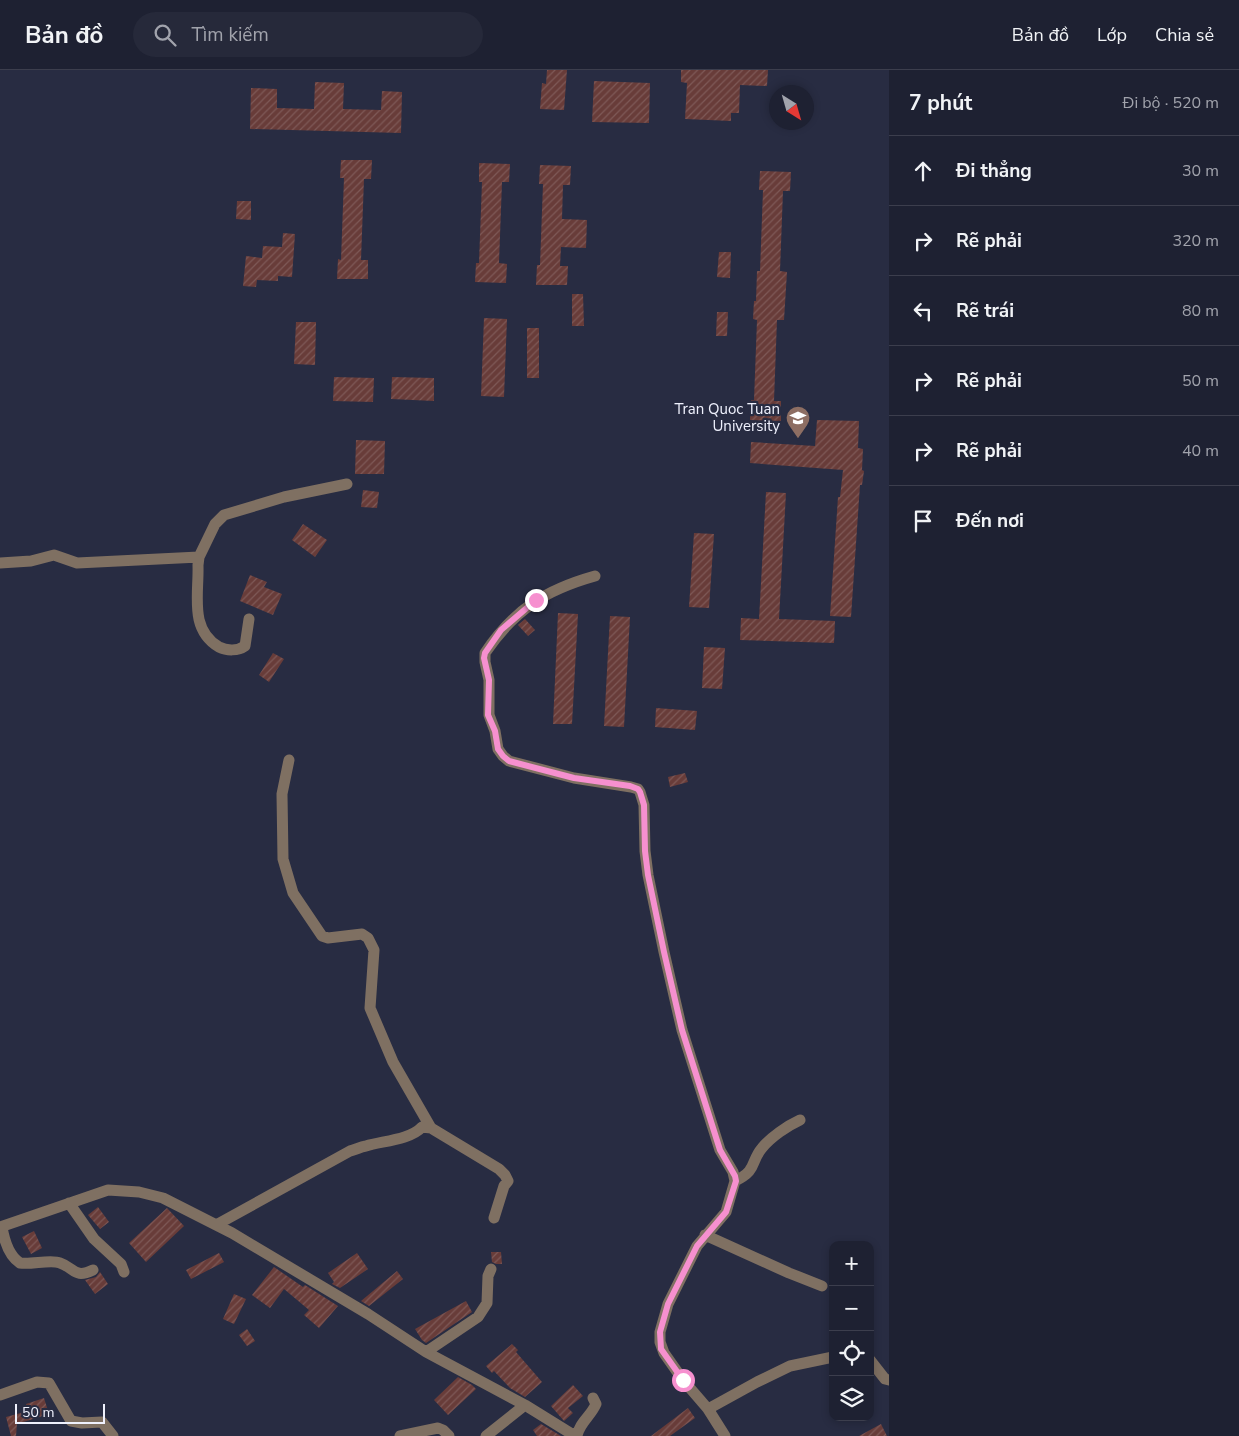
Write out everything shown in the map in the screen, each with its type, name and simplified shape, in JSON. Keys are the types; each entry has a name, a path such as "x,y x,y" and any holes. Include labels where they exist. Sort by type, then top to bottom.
{"street":[{"path":"250,619 245,646 240,649 220,647 202,629 198,616 198,565 199,557 215,524 224,515 284,497 347,484"},
{"path":"0,564 31,561 54,555 77,563 199,557"},
{"path":"595,576 569,583 536,600 501,630 485,653 484,658 489,680 488,715 495,731 498,749 509,761 574,778 630,786 638,789 640,792 644,805 645,851 648,875 677,1008 687,1047 720,1150 736,1181 726,1212 697,1246 668,1304 660,1339 664,1353 683,1380 708,1409 725,1436"},
{"path":"289,760 282,794 283,859 293,893 322,936 328,938 362,934 368,938 374,950 370,1008 393,1062 431,1128"},
{"path":"736,1181 750,1171 760,1150 792,1124 800,1120"},
{"path":"216,1225 350,1151 399,1138 422,1127 431,1128 506,1175 508,1181 504,1186 494,1218"},
{"path":"92,1270 84,1274 73,1272 59,1262 20,1263 9,1250 1,1227 108,1190 139,1192 163,1198 216,1225 360,1309 426,1352 525,1405 576,1436 578,1428 593,1411 596,1404 593,1398"},
{"path":"69,1203 94,1239 121,1264 124,1272"},
{"path":"705,1235 822,1286"},
{"path":"426,1352 478,1317 487,1303 488,1276 491,1269"},
{"path":"708,1409 790,1366 829,1358"},
{"path":"874,1365 885,1379 889,1380"},
{"path":"0,1394 9,1393 37,1382 49,1384 71,1421 82,1423 102,1422 112,1436"},
{"path":"486,1436 525,1405"},
{"path":"400,1436 438,1428 449,1436"}],"building":[{"path":"547,70 567,70 564,110 540,109 542,83 546,84"},
{"path":"681,70 768,70 767,86 740,85 739,113 731,113 731,121 685,119 687,83 681,82"},
{"path":"594,81 650,83 649,123 592,122"},
{"path":"315,82 344,83 343,109 381,110 382,91 402,92 401,133 250,129 251,88 277,89 277,108 314,109"},
{"path":"341,160 372,160 371,179 364,179 361,260 368,260 368,279 337,279 338,259 341,260 344,178 340,178"},
{"path":"479,163 510,164 509,182 502,182 499,263 507,264 506,283 475,282 476,263 479,263 482,182 479,182"},
{"path":"540,165 571,166 570,185 563,185 562,219 587,220 586,248 561,247 560,266 568,266 567,285 536,285 537,265 540,265 543,184 539,184"},
{"path":"760,171 791,172 790,191 783,191 780,271 787,272 784,320 777,320 774,401 781,401 781,421 750,420 751,400 754,400 757,320 753,319 754,301 756,301 757,271 760,271 763,190 759,190"},
{"path":"237,201 251,201 251,220 236,219"},
{"path":"283,233 295,234 292,277 278,276 278,281 257,280 256,287 243,286 246,256 262,258 263,246 282,247"},
{"path":"719,252 731,252 730,278 717,277"},
{"path":"572,294 583,294 584,326 572,326"},
{"path":"717,312 728,312 727,336 716,336"},
{"path":"484,318 507,319 504,397 481,396"},
{"path":"296,322 316,322 315,365 294,364"},
{"path":"527,328 539,328 539,378 527,378"},
{"path":"334,377 374,378 373,402 333,401"},
{"path":"392,377 434,378 434,401 391,399"},
{"path":"817,420 859,421 858,448 863,449 862,470 864,471 862,485 860,485 851,617 830,616 838,497 840,497 843,470 750,463 751,442 815,446"},
{"path":"356,440 385,441 384,474 355,474"},
{"path":"363,490 379,492 377,508 361,507"},
{"path":"766,492 786,493 779,619 835,621 834,643 740,640 741,618 759,619"},
{"path":"303,524 327,540 315,557 292,540"},
{"path":"694,533 714,534 709,608 689,607"},
{"path":"250,575 267,582 264,587 282,594 273,615 240,601"},
{"path":"558,613 578,614 572,724 553,724"},
{"path":"610,616 630,617 624,727 604,726"},
{"path":"525,619 535,630 528,636 518,625"},
{"path":"704,647 725,648 722,689 702,688"},
{"path":"273,653 284,659 269,682 259,675"},
{"path":"656,708 697,711 695,730 655,727"},
{"path":"685,773 688,782 670,787 668,777"},
{"path":"98,1207 109,1222 100,1229 88,1215"},
{"path":"167,1208 184,1226 146,1262 129,1243"},
{"path":"34,1231 42,1248 31,1254 22,1237"},
{"path":"491,1252 501,1252 502,1264 492,1262"},
{"path":"219,1253 224,1262 191,1279 186,1270"},
{"path":"357,1253 368,1269 340,1288 332,1284 334,1282 328,1273"},
{"path":"274,1267 303,1287 305,1285 338,1306 319,1328 304,1315 309,1310 284,1289 270,1308 252,1295"},
{"path":"397,1271 403,1279 369,1306 361,1301"},
{"path":"100,1272 108,1284 95,1294 85,1280 96,1277"},
{"path":"234,1294 246,1299 234,1324 223,1319"},
{"path":"466,1301 472,1312 426,1343 422,1340 415,1329"},
{"path":"247,1329 255,1341 247,1346 239,1335"},
{"path":"512,1344 518,1350 516,1352 542,1382 525,1397 510,1388 494,1371 492,1373 486,1366"},
{"path":"458,1377 476,1389 448,1415 434,1400"},
{"path":"573,1385 583,1396 568,1408 573,1413 564,1421 551,1406"},
{"path":"44,1398 49,1414 17,1424 16,1436 11,1436 6,1417 28,1411 26,1404"},
{"path":"688,1408 695,1418 670,1436 651,1436"},
{"path":"541,1424 561,1436 537,1436 533,1430"},
{"path":"881,1424 887,1436 859,1436"}],"place":[{"name":"Tran Quoc Tuan University","path":"798,439"}],"route":[{"path":"536,600 501,630 485,653 484,658 489,680 488,715 495,731 498,749 506,760 509,761 574,778 630,786 638,789 640,792 644,805 645,851 648,875 682,1030 720,1150 736,1181 726,1212 697,1246 668,1304 660,1332 661,1349 683,1380"}]}
